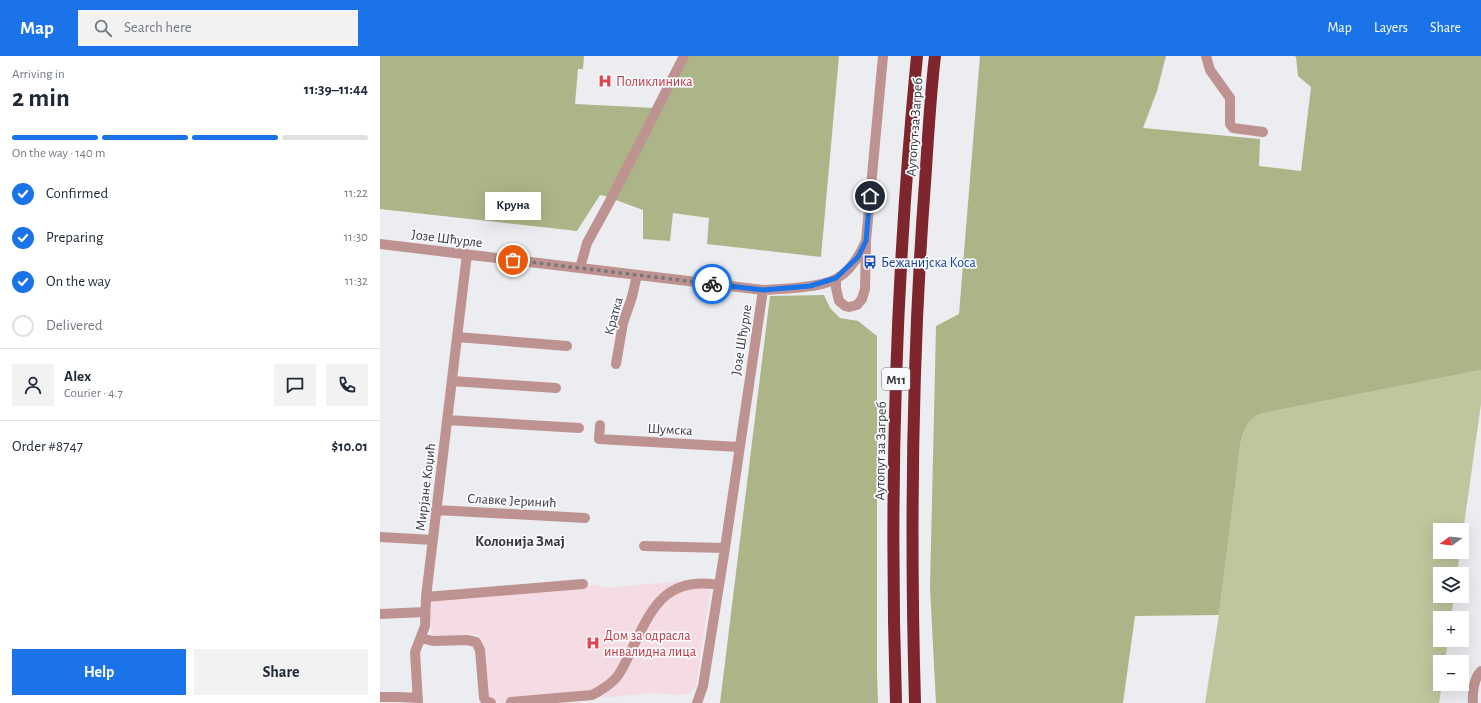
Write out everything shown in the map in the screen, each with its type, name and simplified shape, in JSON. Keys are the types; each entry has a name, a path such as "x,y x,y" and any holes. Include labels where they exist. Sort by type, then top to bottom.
{"highway":[{"name":"Аутопут за Загреб","path":"896,703 894,553 897,363 905,200 917,56"},
{"name":"Аутопут за Загреб","path":"915,703 913,532 916,343 922,230 935,56"}],"street":[{"path":"580,268 587,243 684,56"},
{"path":"836,278 836,293 839,301 845,306 857,305 862,299 864,289 866,241 883,56"},
{"path":"1206,56 1210,70 1230,98 1230,124 1233,128 1263,132"},
{"path":"763,290 810,286 836,278 858,257 866,241"},
{"name":"Јозе Шћурле","path":"380,244 763,290 725,548 703,686 698,703"},
{"name":"Мирјане Коџић","path":"418,701 415,652 424,626 436,510 467,254"},
{"name":"Кратка","path":"616,364 623,323 632,297 637,275"},
{"path":"457,337 567,346"},
{"path":"452,381 556,388"},
{"path":"447,420 579,428"},
{"name":"Шумска","path":"600,425 599,439 739,447"},
{"name":"Славке Јеринић","path":"436,510 585,518"},
{"path":"380,537 433,540"},
{"path":"644,546 725,548"},
{"path":"511,702 592,695 600,691 616,679 650,613 662,597 678,588 696,584 707,583 719,585"},
{"path":"426,597 583,584"},
{"path":"380,614 425,612"},
{"path":"421,638 433,641 467,640 476,642 480,650 484,698 486,701 491,703"},
{"path":"1473,703 1472,699 1476,678 1481,671"},
{"path":"380,697 398,697 418,701"}],"shaded area":[{"name":"Дом за одрасла инвалидна лица","path":"712,578 696,687 689,694 676,695 655,693 537,703 503,703 488,699 483,646 481,639 477,634 437,638 432,636 430,616 431,599 596,585 606,588"}],"green space":[{"path":"380,56 584,56 583,69 578,69 575,104 655,108 609,197 600,195 577,231 380,209"},
{"path":"685,56 839,56 821,257 707,244 709,218 673,213 670,241 643,239 643,210 613,199"},
{"path":"980,56 1166,56 1157,91 1143,128 1260,139 1259,166 1301,171 1311,87 1298,76 1296,57 1294,56 1481,56 1481,370 1264,413 1254,417 1247,426 1241,440 1219,615 1135,616 1123,703 936,703 930,588 936,326 959,314"},
{"path":"824,295 830,308 840,318 858,321 877,336 878,703 720,703 770,296"},
{"path":"1481,370 1481,404 1464,523 1433,523 1433,559 1459,559 1458,567 1433,567 1433,603 1453,603 1452,611 1433,611 1433,647 1447,647 1446,655 1433,655 1433,691 1441,691 1439,703 1205,703 1219,615 1241,440 1251,420 1254,417 1264,413"}],"way so far":[{"path":"513,260 712,284"}],"place":[{"name":"Поликлиника","path":"605,81"},
{"name":"Круна","path":"513,260"},
{"name":"Бежанијска Коса","path":"870,262"},
{"name":"Дом за одрасла инвалидна лица","path":"593,643"}],"district":[{"name":"Колонија Змај","path":"520,541"}],"route":[{"path":"712,284 763,290 810,286 836,278 858,257 866,241 870,196"}]}
